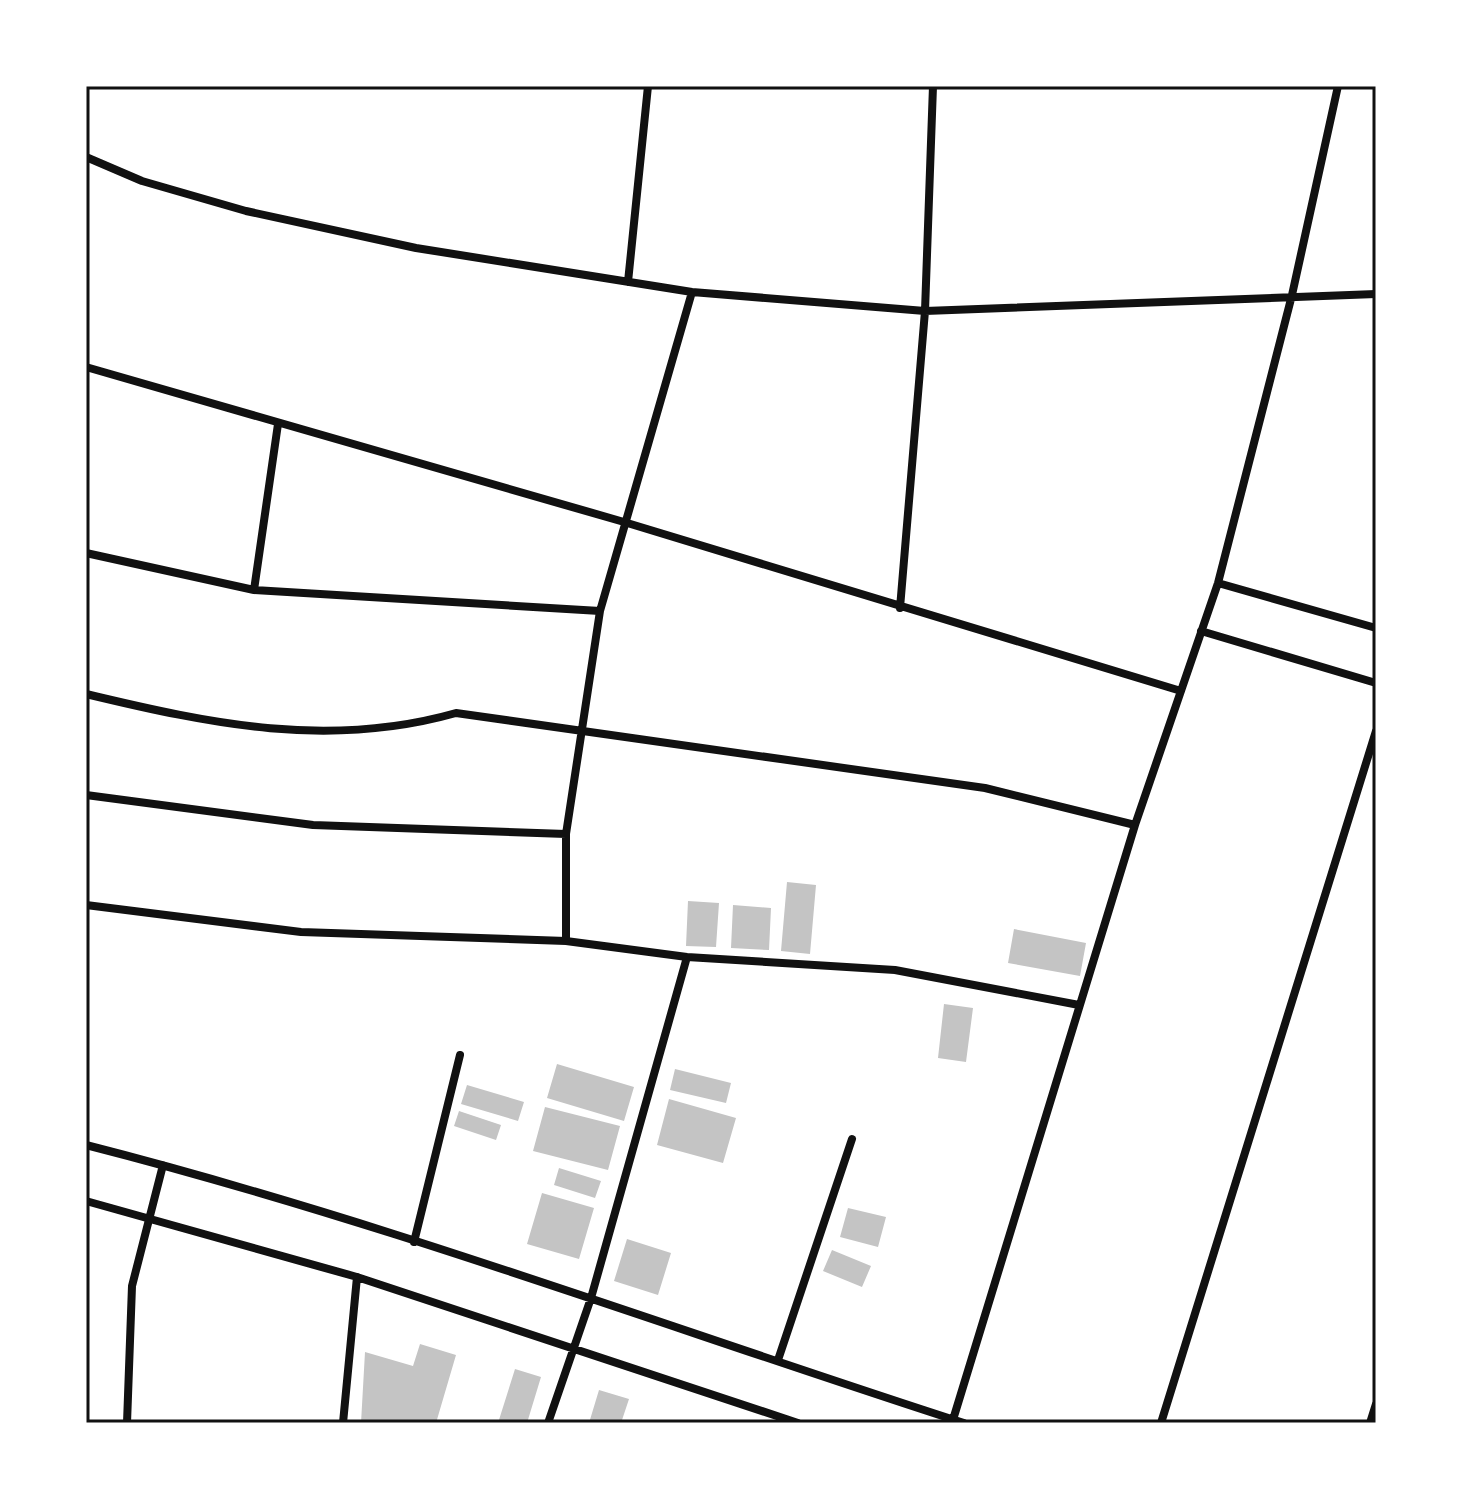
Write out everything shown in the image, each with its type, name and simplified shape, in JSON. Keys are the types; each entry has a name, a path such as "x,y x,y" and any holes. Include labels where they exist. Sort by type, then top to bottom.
{"street":[{"path":"628,282 648,86"},
{"path":"900,608 925,311 933,86"},
{"path":"953,1421 1135,825 1218,583 1292,295 1338,86"},
{"path":"86,157 154,185 246,211 416,248 692,292 925,311 1376,294"},
{"path":"566,941 566,834 600,611 692,292"},
{"path":"86,367 624,522 1181,691"},
{"path":"254,590 278,424"},
{"path":"86,553 254,590 600,611"},
{"path":"1218,583 1376,628"},
{"path":"1201,631 1376,683"},
{"path":"86,694 198,720 266,730 379,729 417,724 456,713 985,788 1135,825"},
{"path":"1161,1423 1376,731"},
{"path":"86,795 313,825 566,834"},
{"path":"86,905 301,932 566,941 687,957 895,970 1079,1005"},
{"path":"548,1423 591,1298 687,957"},
{"path":"414,1242 460,1055"},
{"path":"778,1360 852,1139"},
{"path":"86,1145 163,1165 591,1298 964,1423"},
{"path":"127,1423 132,1286 163,1165"},
{"path":"86,1201 148,1221 357,1277 574,1346 798,1423"},
{"path":"343,1423 357,1277"},
{"path":"1370,1423 1376,1404"},
{"path":"764,1423 768,1413"}],"building":[{"path":"787,882 816,885 810,954 781,951"},
{"path":"688,901 719,903 716,947 686,946"},
{"path":"733,905 771,908 769,950 731,948"},
{"path":"1014,929 1086,943 1080,976 1008,963"},
{"path":"944,1004 973,1008 966,1062 938,1058"},
{"path":"557,1064 634,1087 624,1121 547,1098"},
{"path":"675,1069 731,1083 726,1103 670,1090"},
{"path":"467,1085 524,1102 518,1121 461,1104"},
{"path":"669,1099 736,1118 723,1163 657,1145"},
{"path":"545,1107 620,1126 608,1170 533,1151"},
{"path":"459,1111 501,1125 496,1140 454,1126"},
{"path":"559,1168 601,1181 595,1198 554,1185"},
{"path":"542,1193 594,1208 579,1259 527,1244"},
{"path":"848,1208 886,1217 878,1247 840,1237"},
{"path":"627,1239 671,1253 658,1295 614,1281"},
{"path":"832,1250 871,1266 862,1287 823,1271"},
{"path":"420,1344 456,1355 436,1423 361,1423 365,1352 413,1366"},
{"path":"515,1369 541,1377 527,1423 498,1423"},
{"path":"599,1390 629,1399 621,1423 589,1423"}]}
